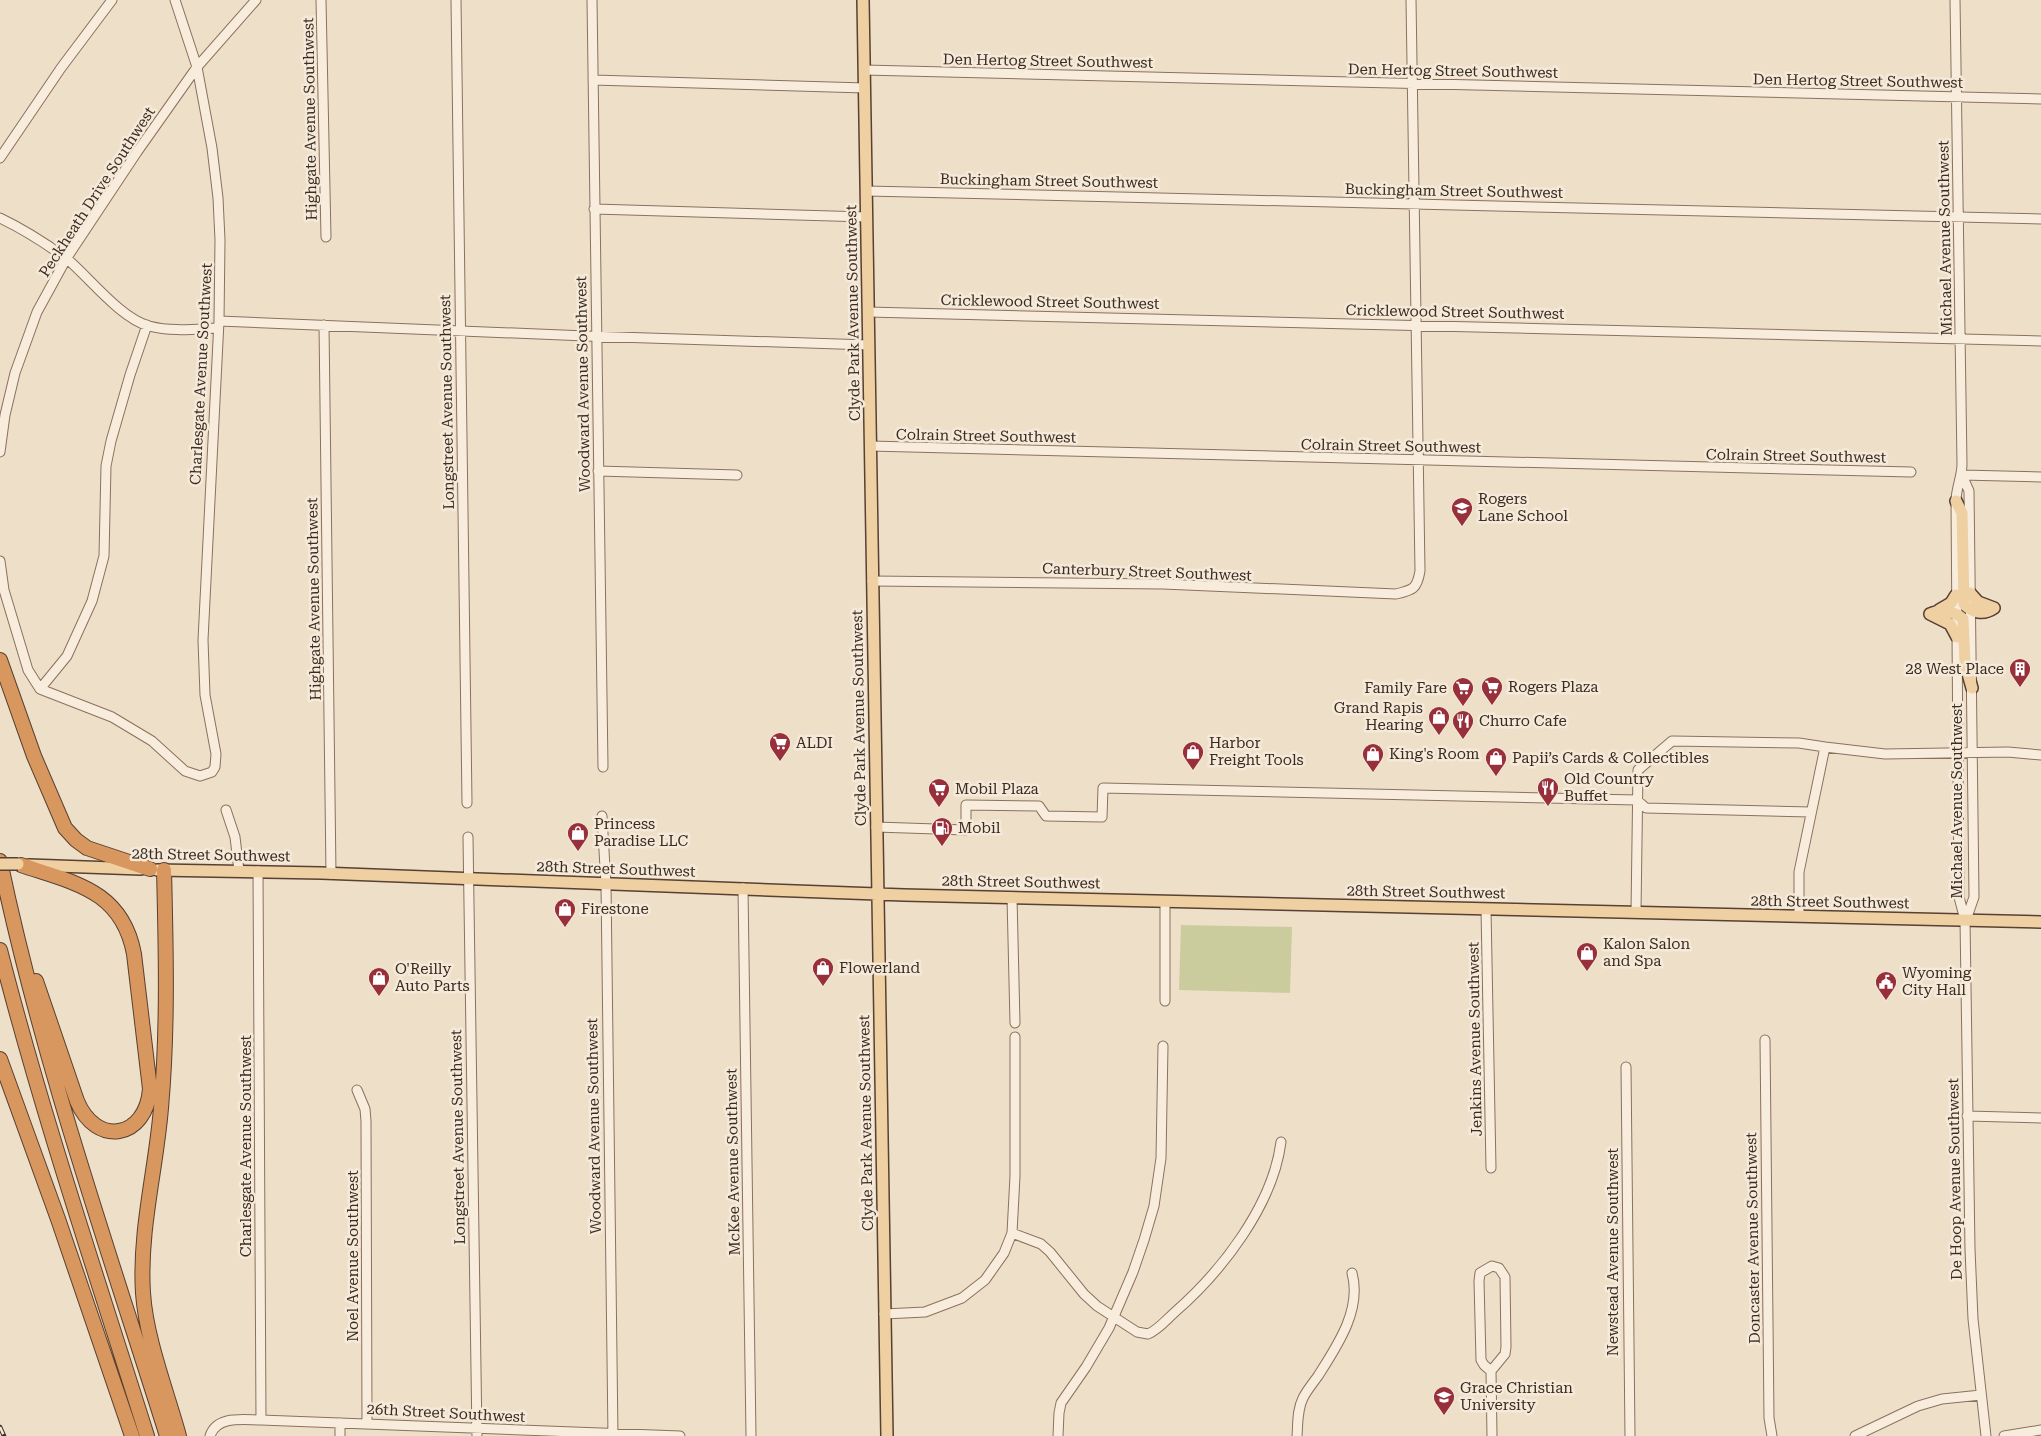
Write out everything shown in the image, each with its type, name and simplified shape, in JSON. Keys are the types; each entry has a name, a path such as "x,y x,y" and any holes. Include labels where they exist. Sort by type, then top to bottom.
{"highway":[{"path":"0,660 34,756 65,828 76,840 88,848 157,870 166,1014 165,1053 161,1110 146,1224 143,1276 144,1303 180,1436"},
{"path":"0,863 49,1060 167,1436"},
{"path":"14,923 84,1116 92,1125 103,1130 121,1130 133,1125 145,1111 150,1089 136,964 129,933 118,914 98,894 79,884 19,864"},
{"path":"0,950 53,1141 147,1436"},
{"path":"0,1059 58,1219 132,1436"}],"main road":[{"name":"Clyde Park Avenue Southwest","path":"863,0 887,1436"},
{"path":"1956,501 1962,513 1964,602 1971,610 1986,613"},
{"path":"1970,593 1978,602 1994,608 1977,617 1971,626"},
{"path":"1956,595 1951,603 1930,614 1950,624 1956,637"},
{"path":"1939,610 1962,618 1964,623 1965,658 1972,688"},
{"name":"28th Street Southwest","path":"0,863 157,870 331,874 1012,898 2041,922"}],"street":[{"path":"0,158 61,68 112,0"},
{"name":"Charlesgate Avenue Southwest","path":"40,689 112,717 152,741 185,771 194,775 206,775 212,772 215,767 216,754 205,695 203,640 218,324 220,240 218,198 212,148 197,67 175,0"},
{"name":"Peckheath Drive Southwest","path":"0,452 5,415 15,373 37,312 66,259 137,152 197,67 256,0"},
{"name":"Highgate Avenue Southwest","path":"321,0 326,238"},
{"name":"Longstreet Avenue Southwest","path":"456,0 467,803"},
{"name":"Woodward Avenue Southwest","path":"592,0 603,767"},
{"path":"1411,0 1418,460"},
{"name":"Michael Avenue Southwest","path":"1955,0 1962,475 1956,491 1959,897 1966,920"},
{"name":"Den Hertog Street Southwest","path":"864,70 2041,99"},
{"path":"593,80 865,88"},
{"name":"Buckingham Street Southwest","path":"867,190 2041,219"},
{"path":"594,209 867,216"},
{"path":"0,218 35,237 66,259 126,314 147,325 167,329 218,324 324,325 869,345"},
{"name":"Cricklewood Street Southwest","path":"868,312 1416,324 2041,341"},
{"path":"0,561 4,590 28,670 40,689 67,656 92,601 104,556 106,466 109,449 130,375 147,325"},
{"name":"Highgate Avenue Southwest","path":"324,325 331,874"},
{"name":"Colrain Street Southwest","path":"870,446 1911,472"},
{"name":"Canterbury Street Southwest","path":"872,581 1164,584 1396,594 1411,591 1418,584 1420,571 1418,460"},
{"path":"598,471 736,474"},
{"path":"1962,475 2041,477"},
{"name":"Michael Avenue Southwest","path":"1962,475 1969,491 1974,897 1966,920"},
{"path":"1636,912 1638,770 1672,741 1799,743 1885,754 2008,752 2041,755"},
{"path":"1798,916 1799,872 1825,747"},
{"path":"876,827 966,830 966,805 1039,806 1046,816 1102,817 1103,788 1638,800 1646,808 1812,812"},
{"path":"226,810 235,837 239,871"},
{"name":"Woodward Avenue Southwest","path":"602,816 606,885 613,1435"},
{"name":"Longstreet Avenue Southwest","path":"468,837 477,1432"},
{"name":"Charlesgate Avenue Southwest","path":"258,872 261,1420"},
{"name":"McKee Avenue Southwest","path":"743,888 751,1436"},
{"path":"1012,898 1015,1023"},
{"path":"1165,901 1165,1001"},
{"name":"Jenkins Avenue Southwest","path":"1486,910 1491,1168"},
{"name":"De Hoop Avenue Southwest","path":"1966,920 1967,1116 1972,1310 1986,1436"},
{"path":"884,1314 926,1312 962,1298 980,1285 1004,1253 1012,1233 1016,1176 1016,1038"},
{"name":"Doncaster Avenue Southwest","path":"1765,1040 1769,1418 1772,1436"},
{"path":"1058,1436 1061,1403 1086,1367 1114,1318 1136,1264 1154,1206 1161,1158 1162,1046"},
{"name":"Newstead Avenue Southwest","path":"1626,1067 1630,1436"},
{"name":"Noel Avenue Southwest","path":"357,1090 365,1109 366,1121 367,1423"},
{"path":"1967,1116 2041,1118"},
{"path":"1012,1233 1041,1244 1050,1252 1084,1294 1114,1318 1139,1333 1148,1334 1200,1288 1227,1256 1249,1225 1277,1166 1281,1142"},
{"path":"1491,1371 1481,1360 1478,1281 1480,1273 1492,1266 1499,1268 1505,1277 1506,1348 1505,1354 1491,1371 1492,1436"},
{"path":"1297,1436 1298,1418 1303,1398 1340,1342 1351,1312 1354,1295 1352,1273"},
{"path":"1855,1436 1918,1406 1942,1399 1981,1395"},
{"name":"26th Street Southwest","path":"212,1432 217,1424 232,1421 261,1420 367,1423 477,1432 680,1436"},
{"path":"340,1423 340,1436"},
{"path":"2004,1436 2041,1430"}],"green space":[{"path":"1181,925 1292,927 1290,993 1179,990"}],"railway":[{"path":"0,1427 4,1436"}],"place":[{"name":"Rogers Lane School","path":"1462,527"},
{"name":"28 West Place","path":"2020,688"},
{"name":"Rogers Plaza","path":"1492,706"},
{"name":"Family Fare","path":"1463,707"},
{"name":"Grand Rapis Hearing","path":"1439,736"},
{"name":"Churro Cafe","path":"1463,740"},
{"name":"ALDI","path":"780,762"},
{"name":"Harbor Freight Tools","path":"1193,771"},
{"name":"King's Room","path":"1373,773"},
{"name":"Papii’s Cards & Collectibles","path":"1496,777"},
{"name":"Old Country Buffet","path":"1548,807"},
{"name":"Mobil Plaza","path":"939,808"},
{"name":"Mobil","path":"942,847"},
{"name":"Princess Paradise LLC","path":"578,852"},
{"name":"Firestone","path":"565,928"},
{"name":"Kalon Salon and Spa","path":"1587,972"},
{"name":"Flowerland","path":"823,987"},
{"name":"O'Reilly Auto Parts","path":"379,997"},
{"name":"Wyoming City Hall","path":"1886,1001"},
{"name":"Grace Christian University","path":"1444,1416"}]}
